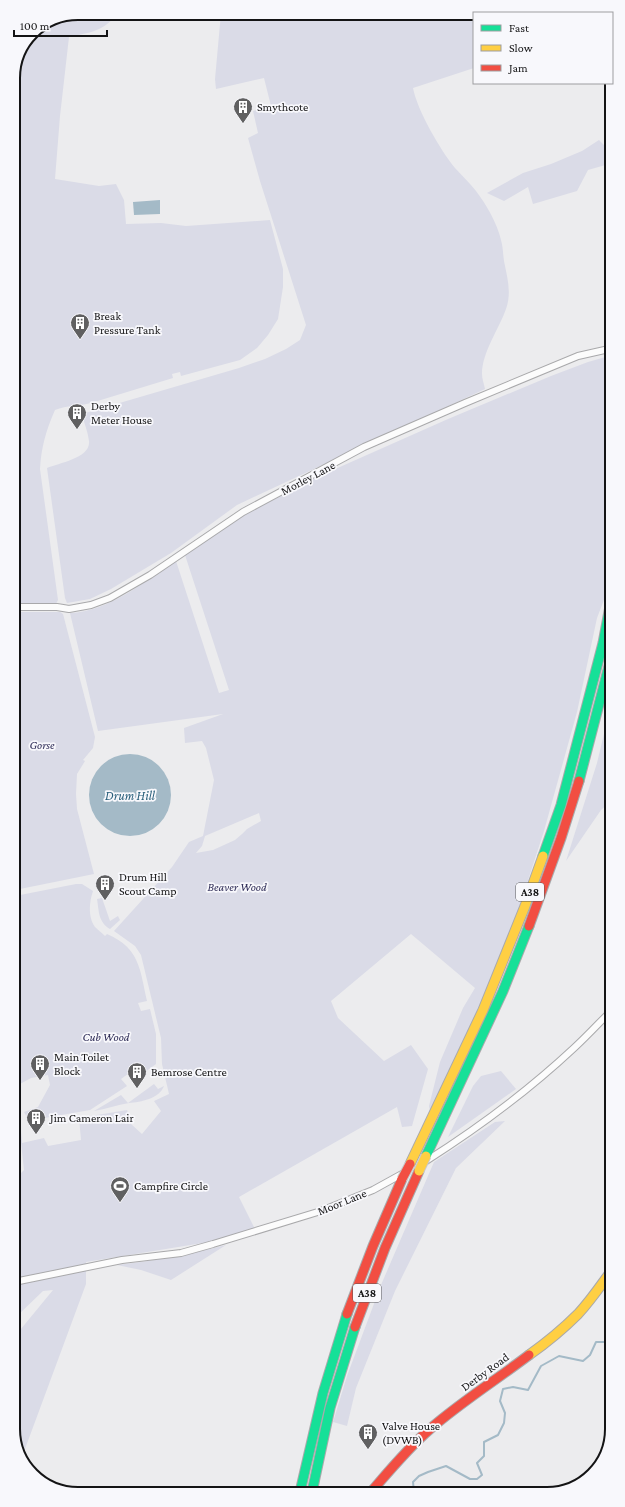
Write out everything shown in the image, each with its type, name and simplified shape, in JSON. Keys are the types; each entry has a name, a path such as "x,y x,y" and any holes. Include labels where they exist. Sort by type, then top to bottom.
{"main road":[{"name":"A38","path":"301,1487 316,1416 348,1311 368,1259 402,1180 483,1010 525,906 561,805 605,630"},
{"name":"A38","path":"313,1487 324,1432 348,1345 381,1256 503,991 534,912 577,790 605,681"},
{"name":"Derby Road","path":"375,1487 398,1460 438,1422 545,1343 573,1320 588,1304 605,1280"}],"street":[{"name":"Morley Lane","path":"20,607 57,607 69,609 91,605 110,598 150,575 244,512 364,447 578,356 605,350"},
{"name":"Moor Lane","path":"20,1281 122,1260 180,1253 321,1211 373,1190 437,1154 502,1108 534,1084 575,1047 605,1016"}],"green space":[{"path":"78,20 112,20 108,24 96,30 69,37 60,116 55,179 99,186 116,184 124,200 126,224 161,223 186,226 270,220 283,269 283,287 278,319 268,335 257,348 240,360 181,376 180,372 172,374 173,378 91,403 64,407 55,410 44,439 40,469 58,600 56,604 20,603 20,75 22,63 32,43 49,28 60,23"},
{"path":"220,20 473,20 473,68 413,88 415,97 424,118 443,151 455,168 480,196 494,220 502,245 509,297 503,317 485,357 482,374 485,389 237,505 171,553 111,589 90,599 67,603 65,598 47,468 66,462 80,456 85,452 89,441 82,414 265,359 286,349 300,340 306,325 260,181 248,138 258,133 253,111 271,106 264,78 216,89 215,79"},
{"path":"599,140 605,146 605,165 588,170 577,191 533,204 528,187 504,201 487,193 523,173 551,164 582,151"},
{"name":"Beaver Wood","path":"605,357 605,597 597,618 577,712 544,831 518,911 485,996 430,1111 429,1106 440,1062 463,1008 475,988 411,934 331,1001 338,1018 384,1061 411,1045 428,1069 412,1126 402,1127 397,1107 239,1197 255,1229 215,1241 86,1262 86,1284 24,1450 21,1440 20,1428 20,1330 53,1290 43,1291 20,1313 20,1174 24,1170 21,1143 20,1157 20,1131 22,1143 44,1138 48,1146 81,1140 79,1118 127,1110 131,1124 142,1134 161,1111 154,1101 169,1094 162,1064 161,1038 141,955 135,946 114,931 172,867 189,842 203,836 214,780 206,748 202,741 185,743 184,728 223,714 98,731 70,613 98,607 112,601 139,586 176,561 219,693 229,690 185,555 238,518 315,478 448,419 551,376","holes":["259,813 261,821 247,829 235,840 213,850 196,853 202,846 205,836"]},
{"name":"Gorse","path":"20,612 60,612 63,614 95,737 93,748 83,760 85,761 77,774 76,794 77,809 94,874 20,889"},
{"path":"605,730 605,806 566,861 597,763"},
{"name":"Cub Wood","path":"82,884 93,891 90,915 95,927 105,936 107,934 126,946 137,961 140,970 147,1001 138,1003 141,1011 150,1009 156,1034 156,1064 138,1077 132,1071 121,1079 127,1086 90,1110 33,1120 28,1119 24,1112 38,1107 50,1085 48,1075 31,1078 20,1084 20,895"},
{"path":"102,898 110,921 118,916 120,920 110,929 101,920 97,899"},
{"path":"501,1071 516,1089 448,1137 473,1086 481,1076"},
{"path":"154,1084 158,1089 164,1086 162,1090 154,1097 139,1102 94,1111 121,1095 128,1103"},
{"path":"505,1121 456,1168 395,1291 356,1388 347,1426 333,1422 347,1376 381,1285 434,1162 495,1122"},
{"path":"226,1245 171,1280 141,1270 117,1265 172,1257"}],"water":[{"path":"160,200 160,214 134,215 133,202"},
{"name":"Drum Hill","path":"122,754 138,754 153,761 164,772 171,787 171,803 168,811 159,824 146,833 138,836 122,836 107,829 96,818 89,803 89,787 96,772 107,761"}],"waterway":[{"path":"414,1487 413,1482 419,1476 446,1466 470,1479 477,1479 482,1475 477,1463 484,1456 484,1442 498,1435 504,1423 505,1413 500,1401 503,1389 513,1387 528,1390 541,1366 559,1356 583,1361 590,1355 596,1342 605,1342"}],"traffic: fast":[{"path":"543,856 561,805 605,632"},
{"path":"579,781 605,681"},
{"path":"426,1156 503,991 529,926"},
{"path":"301,1487 323,1393 347,1314"},
{"path":"313,1487 330,1408 355,1327"}],"traffic: slow":[{"path":"410,1164 483,1010 525,906 543,856"},
{"path":"419,1171 426,1156"},
{"path":"529,1355 554,1336 578,1314 605,1280"}],"traffic: jam":[{"path":"529,926 561,838 579,781"},
{"path":"402,1179 410,1164"},
{"path":"355,1327 385,1248 419,1171"},
{"path":"347,1314 373,1246 402,1179"},
{"path":"375,1487 407,1451 430,1429 466,1400 529,1355"}],"place":[{"name":"Smythcote","path":"243,124"},
{"name":"Break Pressure Tank","path":"80,340"},
{"name":"Derby Meter House","path":"77,430"},
{"name":"Drum Hill Scout Camp","path":"105,901"},
{"name":"Main Toilet Block","path":"40,1081"},
{"name":"Bemrose Centre","path":"137,1089"},
{"name":"Jim Cameron Lair","path":"36,1135"},
{"name":"Campfire Circle","path":"120,1203"},
{"name":"Valve House (DVWB)","path":"368,1450"}]}
